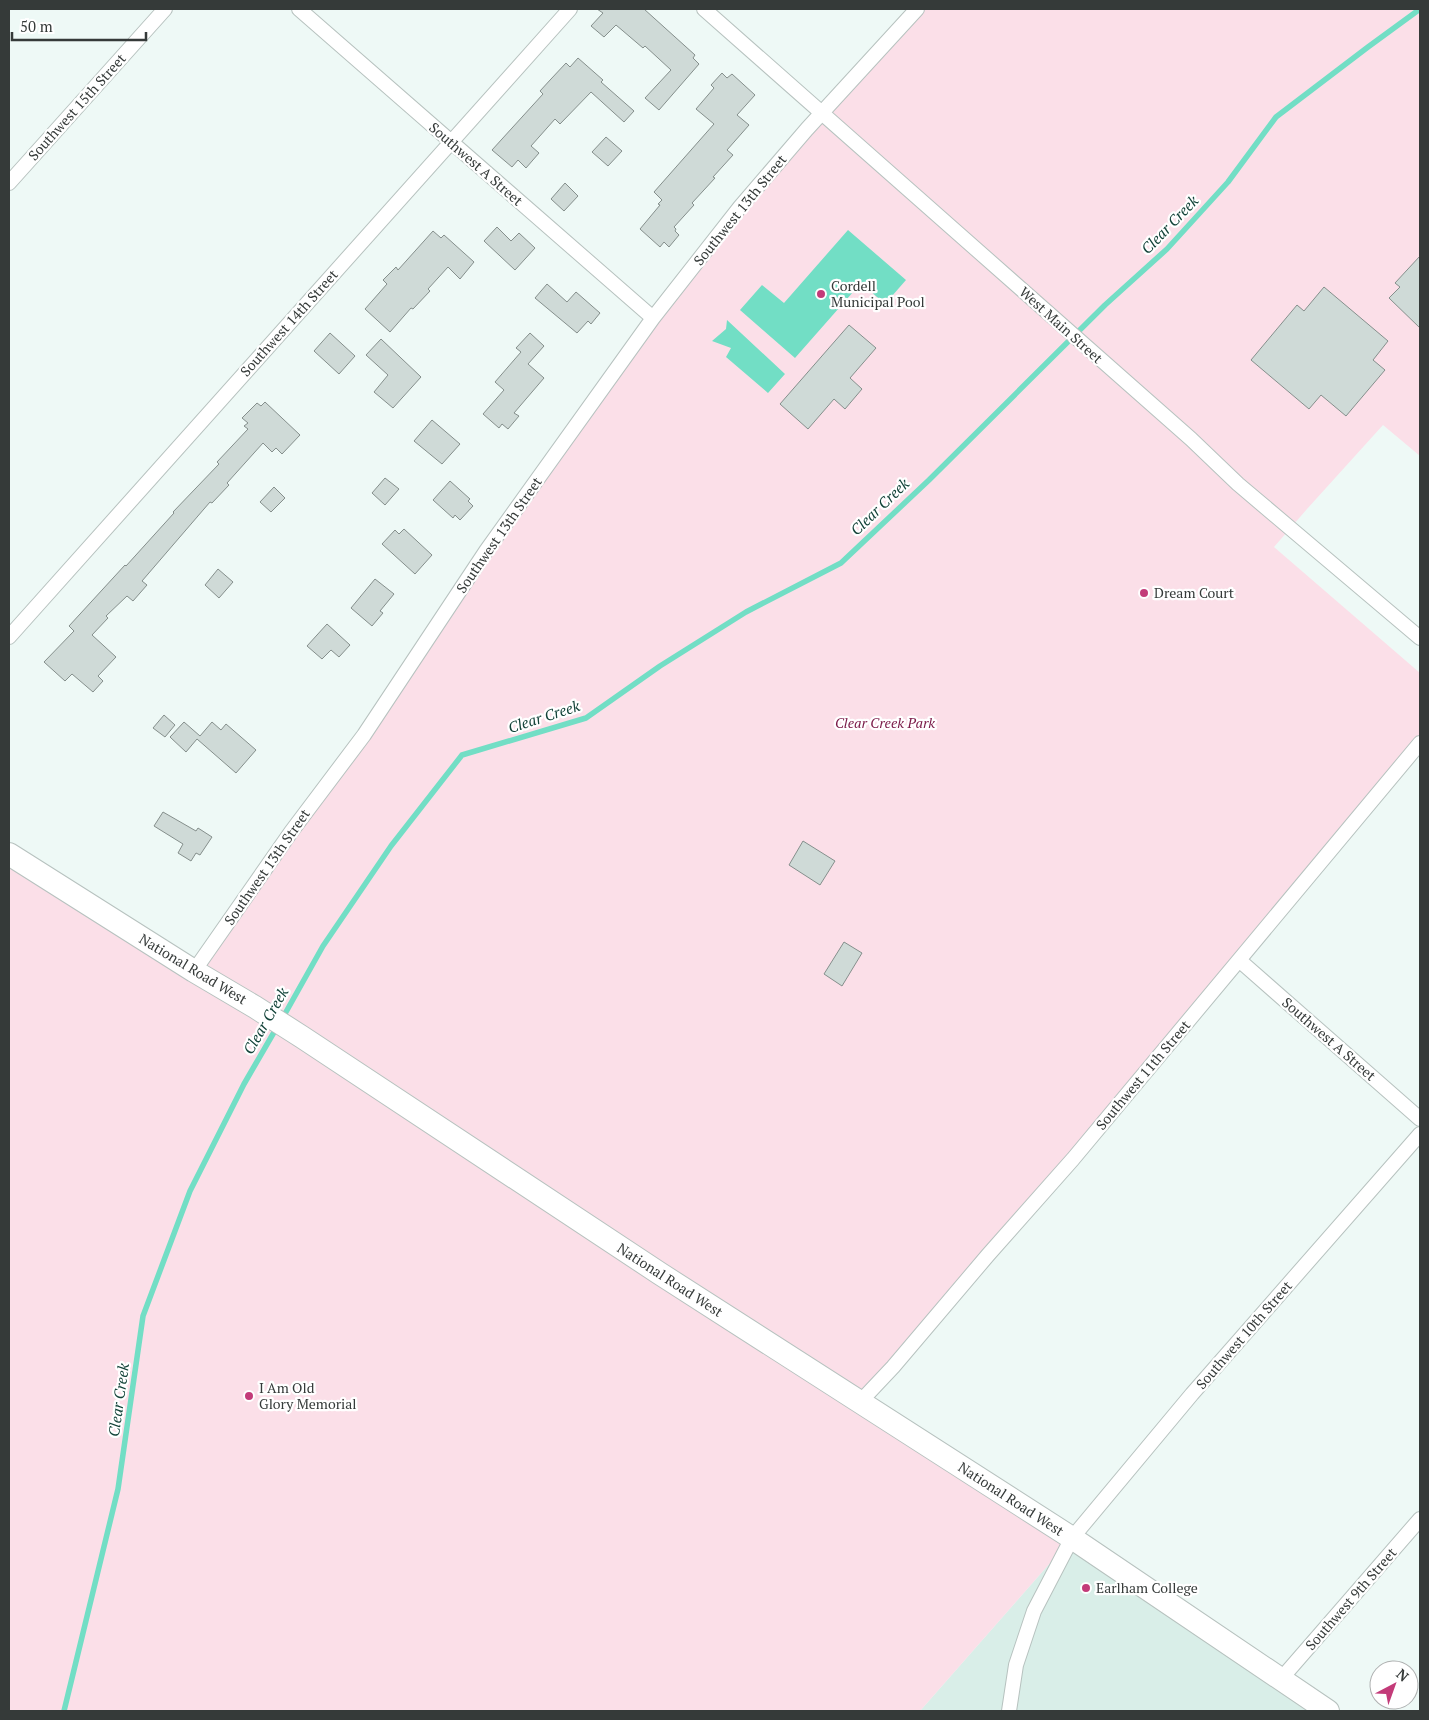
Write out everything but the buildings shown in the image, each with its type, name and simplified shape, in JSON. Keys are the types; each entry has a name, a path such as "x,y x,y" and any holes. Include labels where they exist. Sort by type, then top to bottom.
{"main road":[{"name":"National Road West","path":"9,854 302,1037 659,1273 1072,1538 1328,1711"}],"street":[{"name":"Southwest 15th Street","path":"9,183 165,9"},
{"name":"Southwest A Street","path":"299,9 653,318"},
{"name":"Southwest 14th Street","path":"9,637 570,9"},
{"name":"West Main Street","path":"704,9 1191,439 1238,484 1420,638"},
{"name":"Southwest 13th Street","path":"194,971 292,832 364,735 483,556 653,318 740,207 917,9"},
{"name":"Southwest 11th Street","path":"860,1402 893,1367 1073,1159 1420,743"},
{"name":"Southwest A Street","path":"1238,960 1420,1119"},
{"name":"Southwest 10th Street","path":"1009,1711 1016,1664 1034,1612 1072,1538 1192,1394 1420,1134"},
{"name":"Southwest 9th Street","path":"1281,1678 1420,1519"}],"shaded area":[{"name":"Cordell Municipal Pool","path":"848,230 906,280 885,304 861,283 795,358 740,310 762,285 784,303"},
{"path":"727,320 785,374 768,393 726,357 731,348 712,341 726,329"},
{"name":"Earlham College","path":"1072,1538 1328,1711 920,1711"}],"green space":[{"name":"Clear Creek Park","path":"918,9 1420,9 1420,456 1383,425 1274,547 1420,673 1420,743 861,1402 1072,1538 920,1711 9,1711 9,854 194,971 653,318"}],"waterway":[{"name":"Clear Creek","path":"282,1019 323,946 391,846 462,755 586,718 660,666 746,612 841,563 929,480 1105,305 1167,249 1228,182 1276,117 1420,9"},
{"name":"Clear Creek","path":"64,1711 118,1489 143,1316 190,1191 244,1084 277,1027"}],"place":[{"name":"Cordell Municipal Pool","path":"821,294"},
{"name":"Dream Court","path":"1144,593"},
{"name":"I Am Old Glory Memorial","path":"249,1396"},
{"name":"Earlham College","path":"1086,1588"}]}
